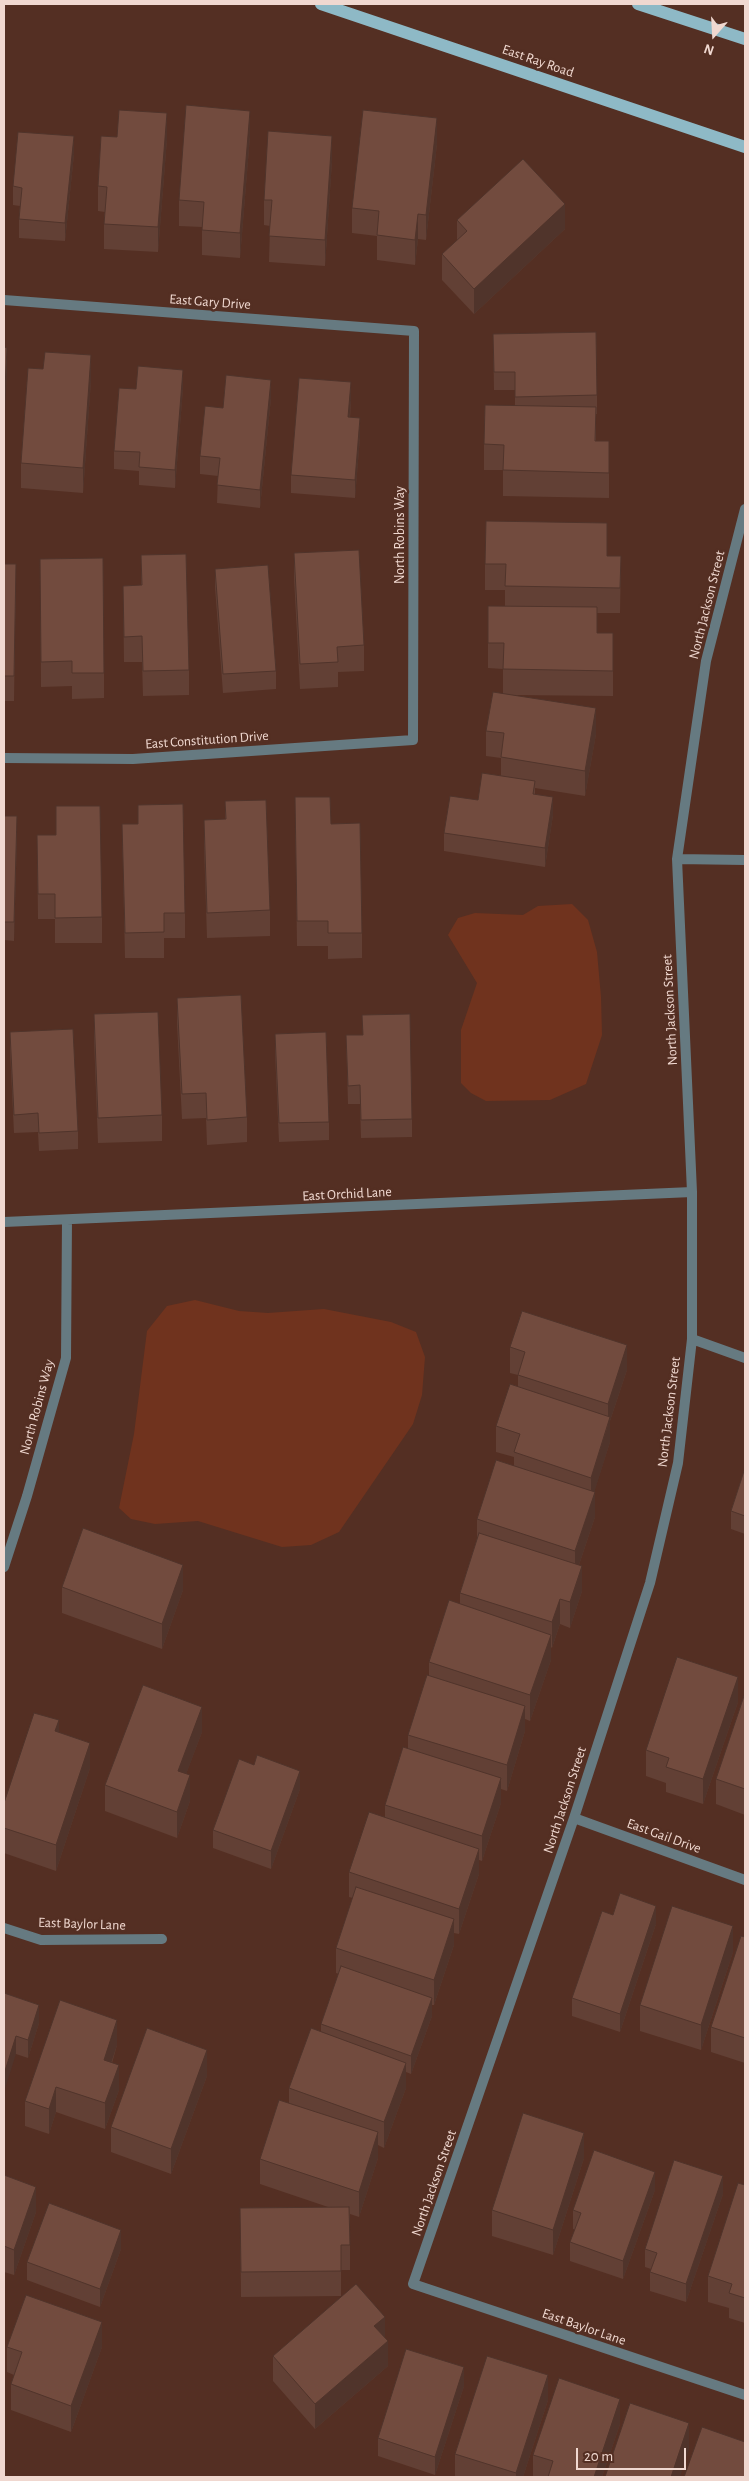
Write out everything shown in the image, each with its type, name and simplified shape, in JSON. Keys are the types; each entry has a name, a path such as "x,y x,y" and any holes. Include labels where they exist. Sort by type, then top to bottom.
{"main road":[{"name":"East Ray Road","path":"321,4 745,147"},
{"path":"638,4 745,39"}],"street":[{"name":"East Gary Drive","path":"4,300 414,331"},
{"name":"North Robins Way","path":"413,740 414,331"},
{"name":"North Jackson Street","path":"413,2284 574,1818 650,1582 678,1463 692,1339 692,1192 677,859 706,661 745,509"},
{"name":"East Constitution Drive","path":"4,758 132,759 413,740"},
{"path":"677,859 745,860"},
{"name":"East Orchid Lane","path":"4,1222 692,1192"},
{"name":"North Robins Way","path":"4,1567 27,1496 66,1358 67,1220"},
{"path":"692,1339 745,1358"},
{"name":"East Gail Drive","path":"574,1818 745,1880"},
{"name":"East Baylor Lane","path":"4,1928 41,1940 162,1939"},
{"name":"East Baylor Lane","path":"413,2284 745,2396"}],"shaded area":[{"path":"572,904 588,920 597,952 601,997 602,1035 586,1084 550,1100 486,1101 471,1093 461,1083 461,1030 477,983 448,935 458,918 475,913 523,915 538,906"},
{"path":"195,1300 239,1311 268,1313 324,1309 391,1322 416,1332 425,1357 422,1395 413,1424 339,1532 311,1545 282,1547 198,1521 155,1524 131,1519 119,1508 134,1434 147,1331 167,1306"}],"building":[{"path":"186,105 250,111 240,233 202,230 204,202 179,200"},
{"path":"119,110 167,113 158,227 104,224 107,187 98,186 101,136 117,137"},
{"path":"363,110 437,118 426,215 418,214 415,240 377,235 379,211 352,208"},
{"path":"268,131 332,136 325,240 269,236 272,200 264,200"},
{"path":"18,132 74,136 65,223 19,219 22,188 13,186"},
{"path":"523,159 565,204 474,289 442,254 467,231 457,220"},
{"path":"596,332 597,395 515,397 515,372 494,372 493,334"},
{"path":"4,347 7,348 4,407"},
{"path":"45,352 91,355 83,468 21,463 28,368 43,369"},
{"path":"138,366 183,370 175,470 139,467 140,452 114,451 119,388 136,389"},
{"path":"226,375 271,380 260,490 217,485 220,458 200,456 205,406 223,408"},
{"path":"299,378 351,382 348,417 360,418 355,480 291,475"},
{"path":"485,405 596,407 595,441 609,441 609,473 503,470 504,445 484,444"},
{"path":"486,521 607,523 607,556 621,556 620,588 505,586 506,564 485,564"},
{"path":"359,550 364,645 337,647 338,662 300,664 294,553"},
{"path":"186,554 189,670 143,671 142,636 124,637 123,586 142,585 141,555"},
{"path":"103,558 104,673 72,673 72,661 41,662 40,559"},
{"path":"4,564 16,564 14,676 4,676"},
{"path":"268,565 276,671 223,674 215,569"},
{"path":"488,606 597,607 597,633 613,633 613,671 503,669 504,643 488,643"},
{"path":"493,692 596,708 585,771 501,757 504,733 486,731"},
{"path":"482,773 535,781 533,794 553,797 545,848 444,833 450,796 478,800"},
{"path":"295,797 330,797 331,824 360,823 362,933 328,933 328,921 297,921"},
{"path":"266,800 270,910 207,913 204,820 226,819 225,801"},
{"path":"183,804 185,913 164,913 164,932 125,933 122,824 138,824 138,805"},
{"path":"56,806 100,806 102,917 55,918 55,894 38,894 37,835 56,835"},
{"path":"4,816 17,816 14,922 4,922"},
{"path":"241,995 247,1117 207,1120 206,1093 182,1094 177,998"},
{"path":"158,1012 162,1115 98,1118 94,1014"},
{"path":"410,1014 412,1119 361,1120 360,1085 348,1086 346,1035 363,1035 362,1015"},
{"path":"73,1029 78,1131 39,1133 38,1113 14,1115 10,1032"},
{"path":"326,1032 329,1122 279,1123 275,1034"},
{"path":"522,1311 627,1345 608,1404 518,1375 525,1352 510,1347"},
{"path":"510,1384 610,1417 591,1478 514,1452 520,1434 496,1426"},
{"path":"496,1460 595,1492 575,1551 477,1519"},
{"path":"745,1468 745,1516 731,1511"},
{"path":"83,1528 183,1565 162,1624 62,1587"},
{"path":"479,1533 582,1566 570,1602 560,1599 552,1622 460,1593"},
{"path":"449,1600 551,1635 530,1695 429,1662"},
{"path":"677,1657 738,1677 703,1779 666,1767 669,1758 646,1750"},
{"path":"427,1675 525,1706 507,1765 408,1735"},
{"path":"143,1685 202,1707 178,1771 190,1775 177,1812 105,1785"},
{"path":"745,1693 745,1789 716,1779"},
{"path":"34,1713 59,1720 55,1731 90,1743 56,1845 4,1828 4,1803"},
{"path":"403,1747 501,1778 482,1836 385,1805"},
{"path":"257,1755 300,1771 271,1851 213,1830 239,1759 254,1765"},
{"path":"369,1812 479,1849 459,1909 349,1872"},
{"path":"356,1887 454,1919 434,1980 336,1948"},
{"path":"620,1893 656,1906 620,2014 572,1998 602,1911 613,1915"},
{"path":"672,1906 733,1926 701,2025 640,2005"},
{"path":"741,1936 745,1937 745,2038 711,2027"},
{"path":"341,1966 432,1998 411,2056 321,2024"},
{"path":"4,1993 39,2005 28,2040 16,2036 4,2074"},
{"path":"60,2000 117,2020 104,2060 119,2065 105,2103 56,2087 49,2109 25,2101"},
{"path":"147,2028 207,2050 171,2149 111,2127"},
{"path":"311,2028 406,2063 384,2122 289,2088"},
{"path":"279,2100 378,2132 359,2192 260,2159"},
{"path":"523,2113 584,2133 553,2230 492,2210"},
{"path":"594,2150 655,2172 623,2261 570,2242 581,2213 573,2210"},
{"path":"674,2160 723,2176 686,2284 650,2272 657,2253 645,2249"},
{"path":"4,2175 36,2187 14,2250 4,2246"},
{"path":"738,2183 745,2185 745,2298 729,2293 732,2284 708,2276"},
{"path":"49,2203 121,2230 100,2289 27,2262"},
{"path":"349,2207 350,2245 341,2245 341,2271 241,2272 240,2208"},
{"path":"356,2284 385,2317 374,2326 388,2341 315,2404 273,2356"},
{"path":"26,2295 102,2322 71,2406 11,2384 22,2352 7,2347"},
{"path":"406,2349 464,2367 435,2457 378,2438"},
{"path":"487,2356 548,2375 516,2473 455,2454"},
{"path":"559,2378 620,2399 594,2477 548,2477 553,2461 533,2455"},
{"path":"630,2403 689,2423 671,2477 605,2477"},
{"path":"702,2427 745,2442 745,2477 684,2477"}]}
